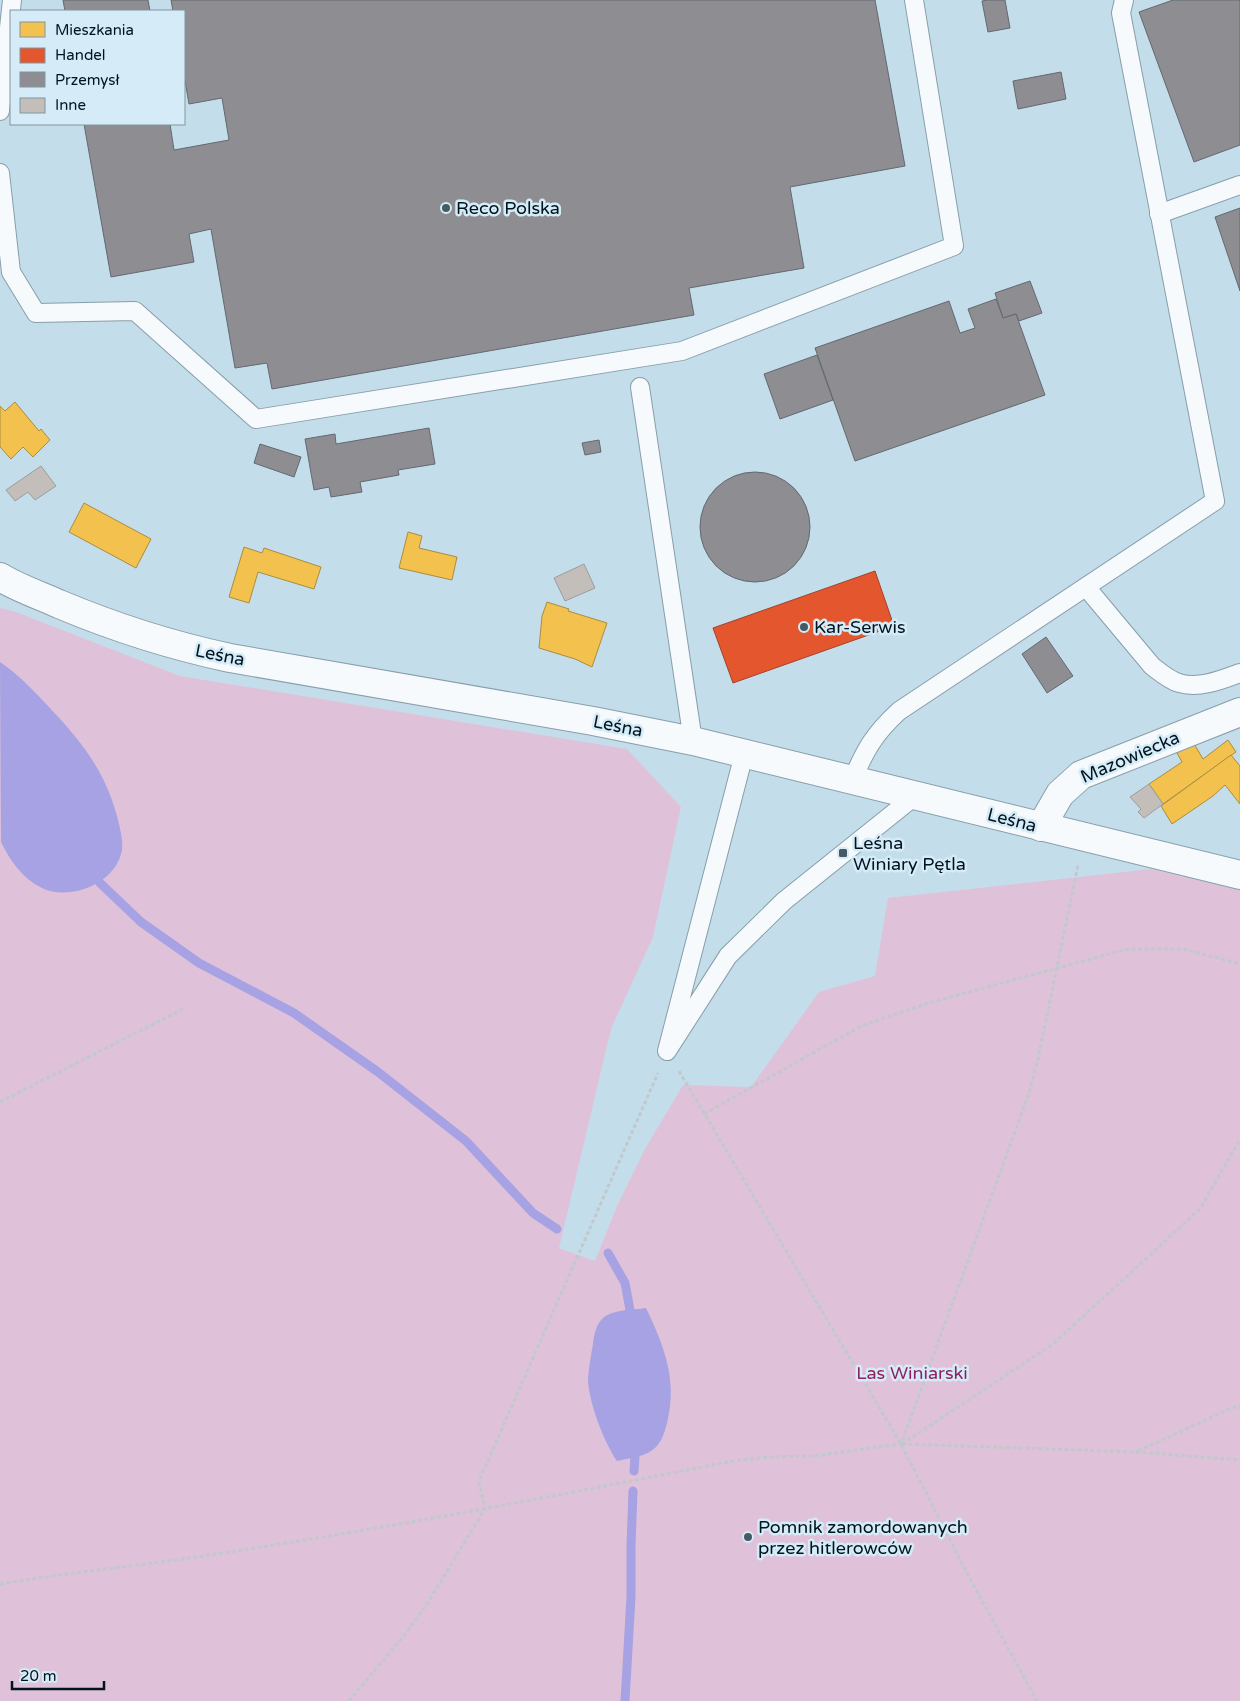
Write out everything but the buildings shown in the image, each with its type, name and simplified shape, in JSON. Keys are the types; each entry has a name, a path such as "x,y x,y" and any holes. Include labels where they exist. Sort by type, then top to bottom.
{"street":[{"name":"Leśna","path":"0,576 92,618 187,649 593,721 693,742 1240,875"},
{"name":"Mazowiecka","path":"1041,827 1060,794 1081,775 1240,712"}],"lane":[{"path":"0,173 11,272 36,313 135,311 256,419 682,351 954,246 914,0"},
{"path":"852,781 872,738 899,711 1215,500 1121,13 1124,0"},
{"path":"0,111 10,18"},
{"path":"1159,214 1240,185"},
{"path":"640,387 693,742"},
{"path":"1086,587 1152,666 1178,683 1192,685 1208,683 1240,673"},
{"path":"667,1051 744,754"},
{"path":"667,1051 728,956 784,901 915,796"}],"path":[{"path":"902,1444 1028,1096 1038,1059 1084,838"},
{"path":"704,1114 863,1025 932,1002 1128,949 1184,948 1240,964"},
{"path":"0,1102 185,1008"},
{"path":"667,1051 902,1444 967,1573 1037,1701"},
{"path":"349,1701 402,1638 427,1604 485,1509 479,1482 546,1326 631,1138 667,1051"},
{"path":"902,1444 1053,1344 1200,1209 1240,1139"},
{"path":"1136,1452 1240,1406"},
{"path":"0,1584 209,1555 485,1509 733,1460 813,1456 902,1444 1136,1452 1240,1460"}],"green space":[{"name":"Las Winiarski","path":"0,608 16,612 180,676 627,749 681,807 653,937 611,1029 559,1248 595,1261 617,1206 646,1147 683,1085 751,1087 819,992 875,976 888,898 1151,869 1240,890 1240,1701 0,1701"}],"shaded area":[{"path":"0,662 31,688 61,720 83,746 108,789 119,824 122,850 116,865 109,874 88,888 63,893 40,887 17,868 1,842"},
{"path":"646,1308 663,1350 670,1378 670,1407 667,1423 660,1442 656,1447 643,1455 617,1461 607,1443 591,1398 588,1374 594,1337 598,1324 611,1313"}],"waterway":[{"path":"99,882 141,922 199,963 294,1013 378,1072 466,1141 533,1213 557,1229"},
{"path":"608,1253 625,1283 630,1310"},
{"path":"634,1471 635,1457"},
{"path":"625,1701 631,1597 633,1491"}],"place":[{"name":"Reco Polska","path":"446,208"},
{"name":"Kar-Serwis","path":"804,627"},
{"name":"Leśna Winiary Pętla","path":"843,853"},
{"name":"Pomnik zamordowanych przez hitlerowców","path":"748,1537"}]}
